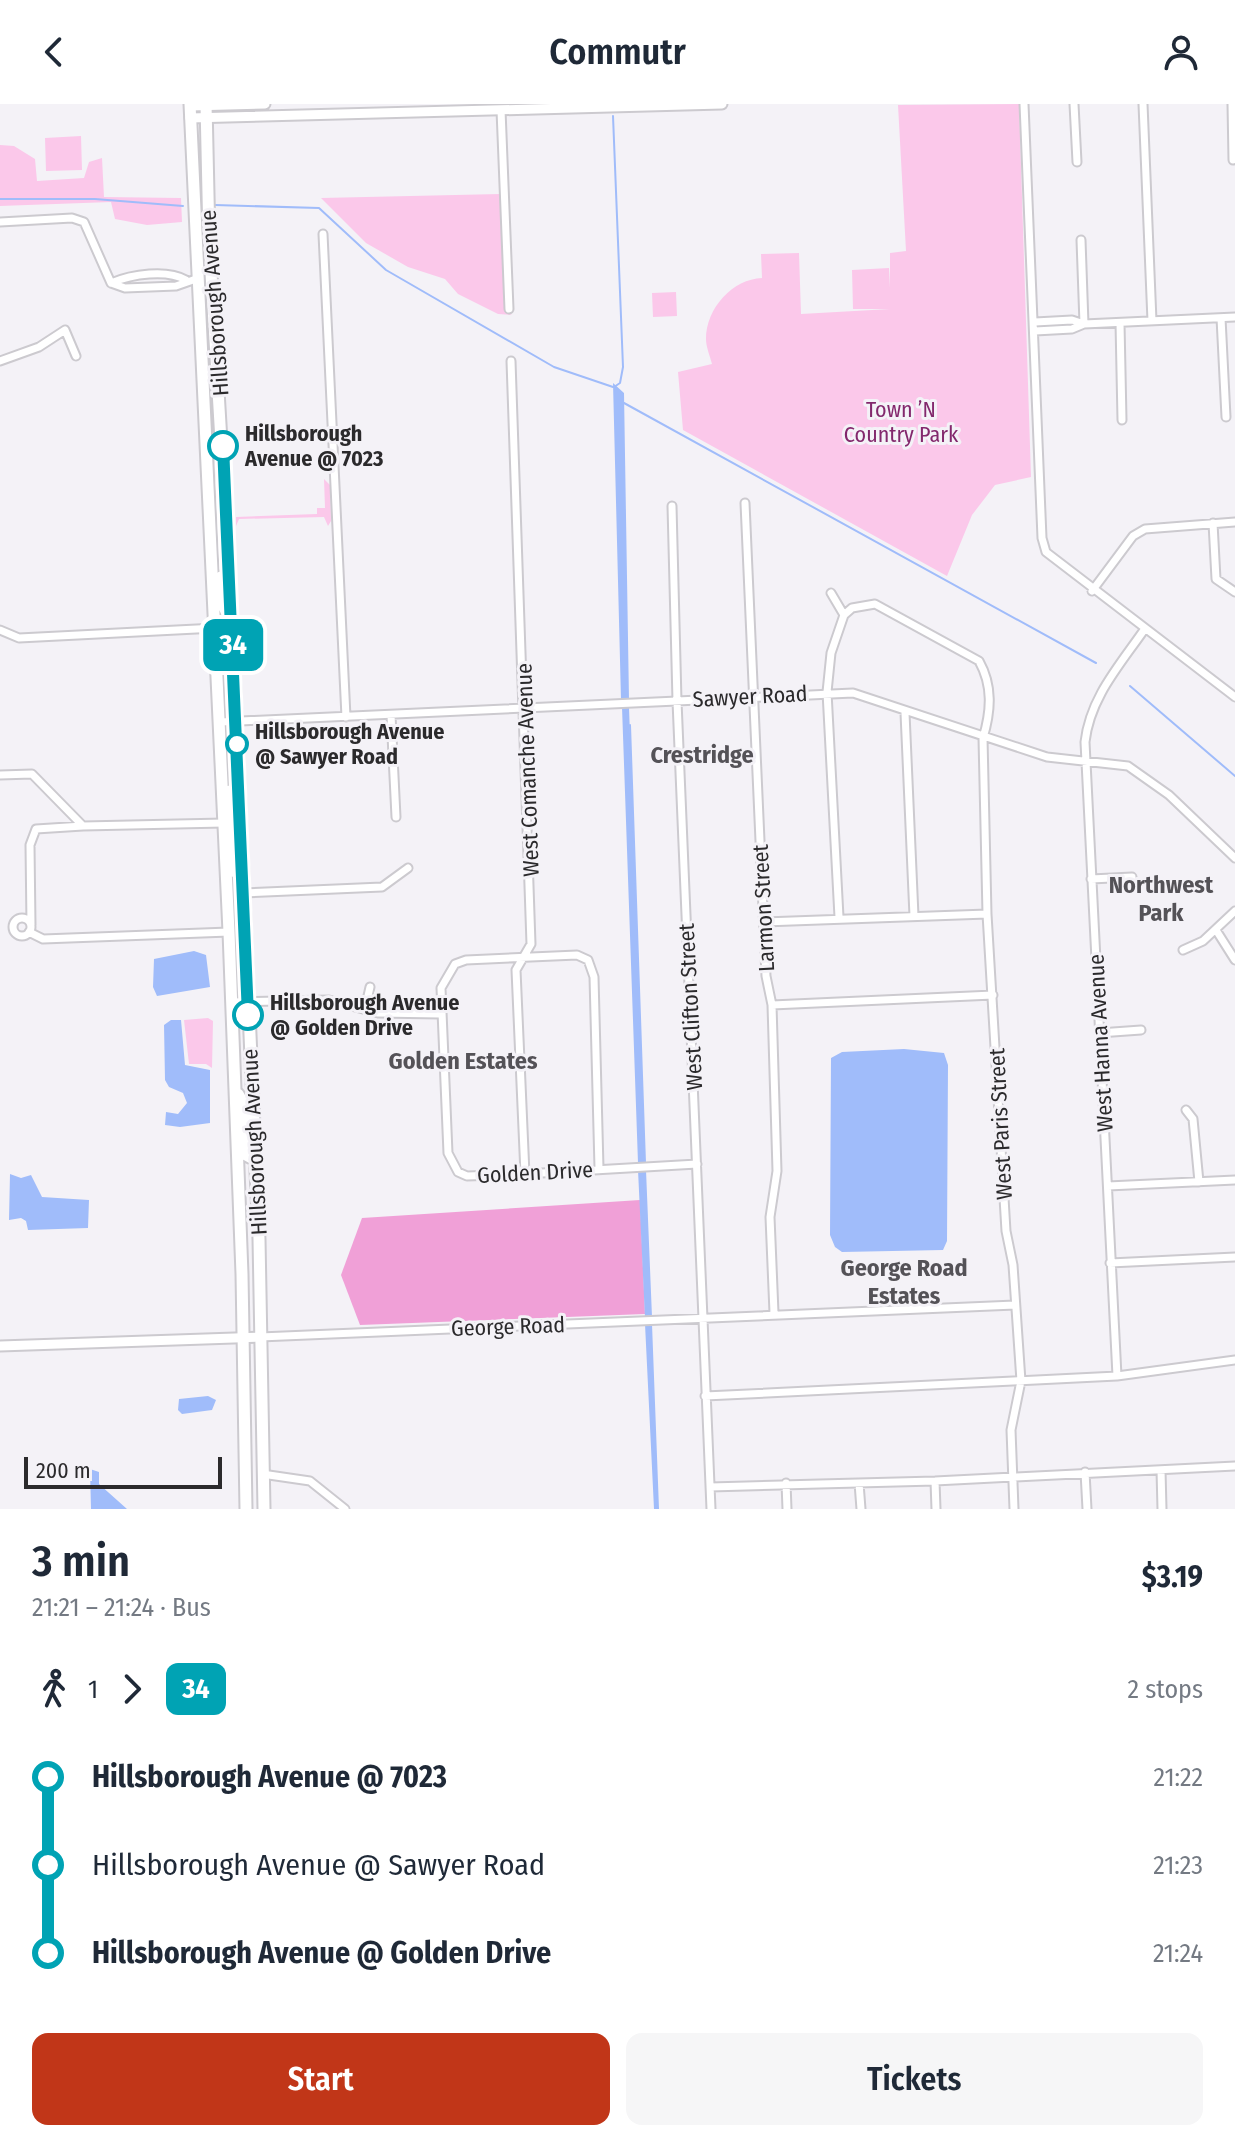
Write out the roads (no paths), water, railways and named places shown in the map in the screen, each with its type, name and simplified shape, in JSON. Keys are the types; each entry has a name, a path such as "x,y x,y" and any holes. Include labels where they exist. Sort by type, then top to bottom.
{"main road":[{"path":"190,110 265,104"},
{"path":"206,109 501,110 722,104"},
{"name":"Hillsborough Avenue","path":"206,109 209,239 237,721 255,1160 264,1509"},
{"name":"Hillsborough Avenue","path":"190,110 191,280 201,325 205,394 236,1090 246,1503"},
{"path":"191,280 205,284 208,313 217,337"},
{"path":"201,325 210,354 211,376 220,387"},
{"path":"205,394 215,396 216,426 223,446"},
{"path":"207,432 214,449 218,515 227,529"},
{"path":"212,539 220,551 223,605 232,626"},
{"path":"222,768 229,781 232,824 241,838"},
{"path":"224,823 233,839 236,904 244,918"},
{"path":"236,1090 245,1106 246,1155 255,1160"},
{"name":"George Road","path":"0,1346 260,1337"},
{"path":"246,1503 254,1509"}],"street":[{"path":"1024,104 1042,538 1046,552 1092,591 1235,697"},
{"path":"1074,104 1077,162"},
{"path":"1143,104 1152,321"},
{"path":"1232,104 1233,160"},
{"path":"501,110 509,309"},
{"path":"0,222 72,218 84,222 111,283 139,276 177,275 191,280"},
{"path":"323,234 346,717"},
{"path":"1081,240 1084,324"},
{"path":"1035,327 1072,329 1084,324 1235,317"},
{"path":"1221,318 1226,417"},
{"path":"1120,323 1122,420"},
{"path":"0,361 39,347 65,330 76,356"},
{"name":"West Comanche Avenue","path":"511,361 531,944 516,970 525,1174"},
{"name":"Larmon Street","path":"745,503 766,976 772,1005 777,1171 770,1217 774,1313"},
{"name":"West Clifton Street","path":"672,506 677,701 711,1509"},
{"path":"1092,591 1133,536 1145,529 1235,522"},
{"path":"1213,523 1216,579 1235,592"},
{"path":"831,593 844,615 831,653 827,692 839,917"},
{"name":"West Paris Street","path":"844,615 852,608 875,604 979,661 988,677 990,713 983,738 987,914 1006,1231 1013,1265 1021,1381 1011,1430 1014,1509"},
{"path":"0,630 22,638 216,628"},
{"name":"West Hanna Avenue","path":"1117,1376 1091,879 1087,719 1096,698 1144,630"},
{"name":"Sawyer Road","path":"220,722 752,695 853,693 905,713 1047,757 1128,766 1169,795 1235,858"},
{"path":"905,713 914,916"},
{"path":"391,715 396,817"},
{"path":"0,775 32,774 83,826"},
{"path":"30,928 30,845 36,829 224,823"},
{"path":"243,893 382,887 408,868"},
{"path":"1091,879 1132,877"},
{"path":"1183,950 1216,930 1235,911"},
{"path":"764,922 987,914"},
{"path":"1,923 22,919 43,939 229,932"},
{"path":"13,922 15,932 30,928"},
{"path":"1216,930 1235,960"},
{"path":"525,958 577,955 588,960 591,968 599,1168"},
{"name":"Golden Drive","path":"525,958 466,960 455,964 441,988 440,1014 451,1164 467,1176 697,1164"},
{"path":"365,1009 370,987"},
{"path":"772,1005 993,995"},
{"path":"232,1002 329,1000 378,1013 440,1014"},
{"path":"1099,1033 1141,1030"},
{"path":"1186,1110 1193,1119 1199,1182"},
{"path":"1108,1186 1235,1180"},
{"path":"1110,1263 1235,1257"},
{"name":"George Road","path":"260,1337 1015,1305"},
{"path":"705,1396 1117,1376 1235,1360"},
{"path":"710,1487 935,1481 1235,1466"},
{"path":"1161,1470 1162,1509"},
{"path":"1085,1472 1087,1509"},
{"path":"262,1474 310,1481 345,1509"},
{"path":"935,1481 936,1509"},
{"path":"786,1483 787,1509"},
{"path":"859,1483 861,1509"}],"water":[{"path":"613,383 624,393 629,700 621,700"},
{"path":"622,707 629,707 645,1163 638,1163"},
{"path":"194,951 206,955 210,987 157,996 153,987 154,959"},
{"path":"171,1020 181,1020 185,1065 210,1070 210,1123 180,1127 165,1125 166,1112 178,1114 187,1103 183,1093 169,1087 165,1080 164,1025"},
{"path":"904,1049 944,1053 948,1065 947,1241 943,1250 842,1252 835,1247 830,1235 831,1058 842,1052"},
{"path":"638,1170 646,1170 652,1317 645,1318"},
{"path":"10,1174 21,1178 31,1175 42,1197 89,1200 88,1228 28,1230 26,1221 21,1218 9,1220"},
{"path":"645,1324 652,1324 659,1509 654,1509"},
{"path":"208,1396 216,1400 212,1410 182,1414 178,1410 179,1399"},
{"path":"90,1469 99,1472 99,1484 127,1509 91,1509"}],"waterway":[{"path":"613,116 623,367 620,383 614,387"},
{"path":"0,199 95,199 183,206"},
{"path":"215,205 319,208 386,270 554,367 613,387"},
{"path":"624,403 1096,663"},
{"path":"1130,686 1235,776"},
{"path":"630,725 645,1163"}],"place":[{"name":"Hillsborough Avenue @ 7023","path":"223,446"},
{"name":"Hillsborough Avenue @ Sawyer Road","path":"237,744"},
{"name":"Hillsborough Avenue @ Golden Drive","path":"248,1015"}],"district":[{"name":"Crestridge","path":"702,755"},
{"name":"Northwest Park","path":"1161,899"},
{"name":"Golden Estates","path":"463,1061"},
{"name":"George Road Estates","path":"904,1282"}],"park label":[{"name":"Town ’N Country Park","path":"901,422"}]}
